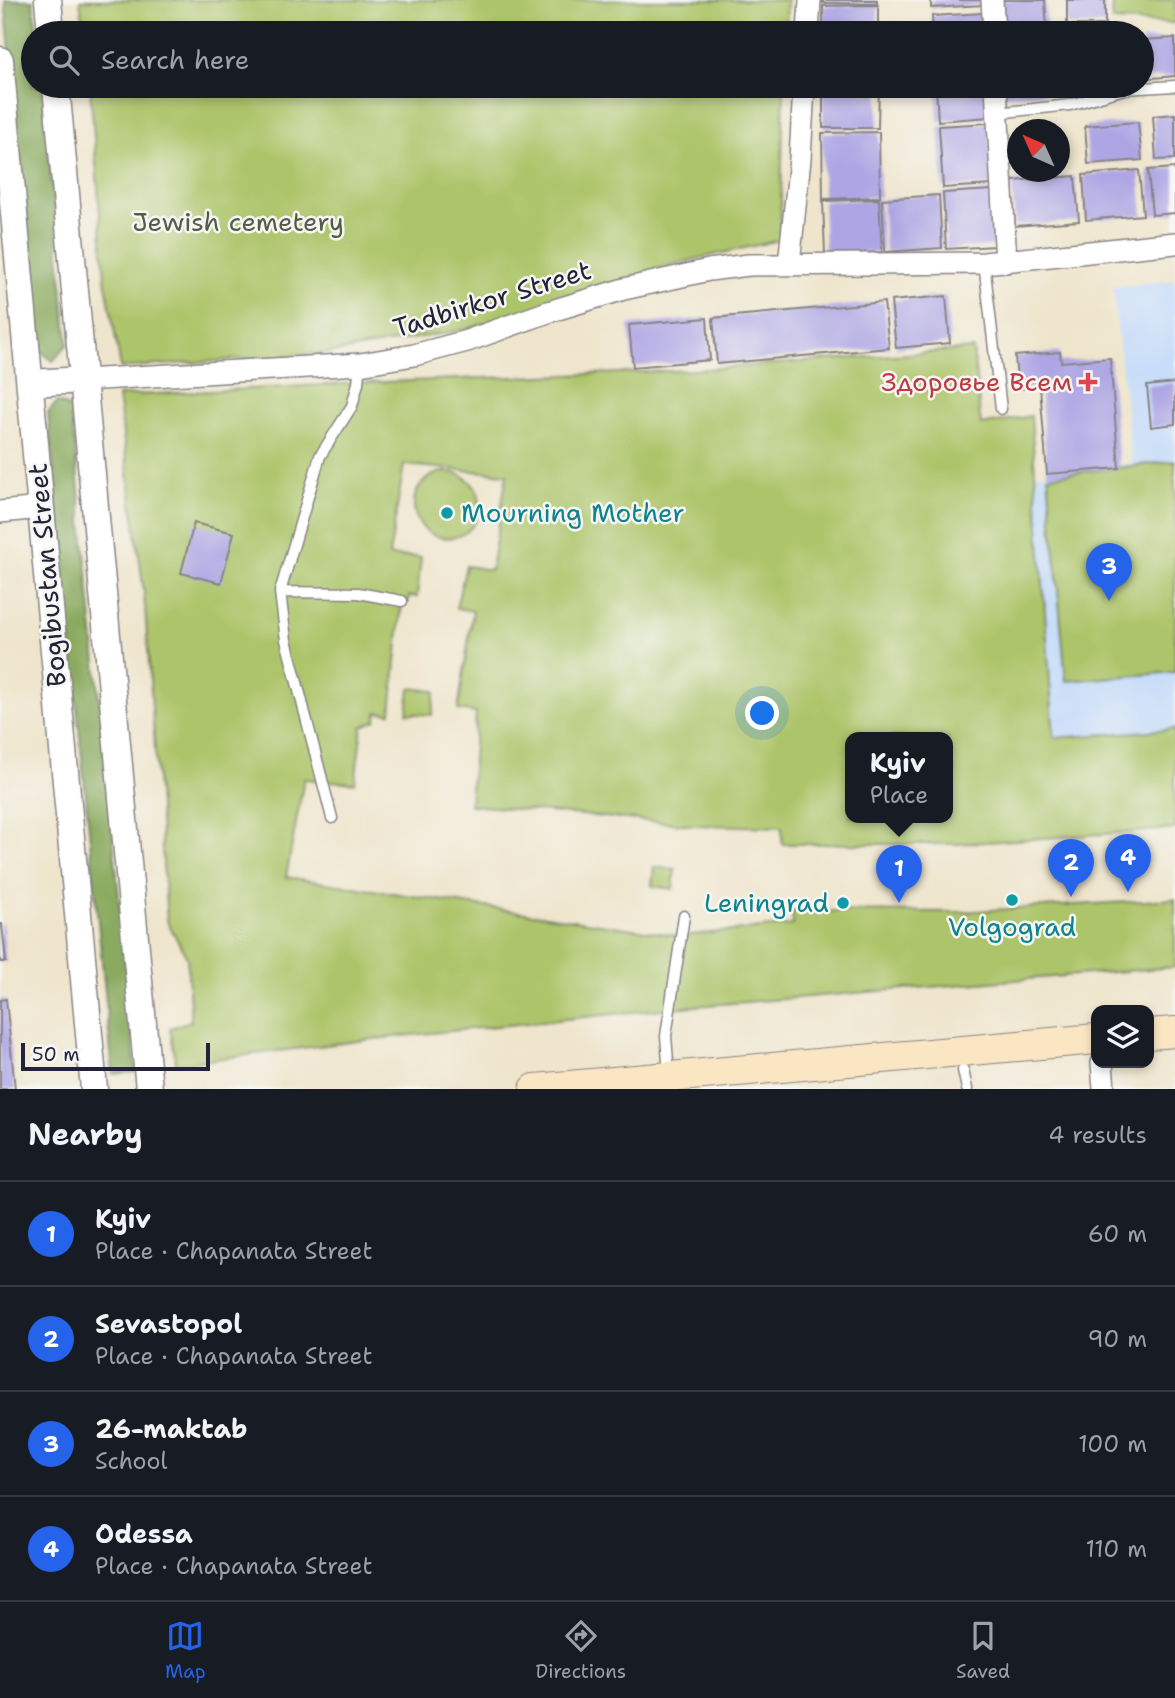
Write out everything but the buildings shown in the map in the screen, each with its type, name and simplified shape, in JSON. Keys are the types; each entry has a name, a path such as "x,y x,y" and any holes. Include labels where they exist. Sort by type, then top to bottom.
{"main road":[{"path":"1154,1034 1175,1032"},
{"path":"535,1089 1091,1039"},
{"path":"1154,1054 1175,1052"},
{"path":"736,1089 965,1079 1091,1059"}],"street":[{"path":"48,0 50,21"},
{"path":"809,21 810,0"},
{"path":"992,0 993,21"},
{"name":"Bogibustan Street","path":"0,60 94,1089"},
{"name":"Bogibustan Street","path":"57,98 149,1089"},
{"path":"789,264 803,98"},
{"path":"996,98 1006,262"},
{"name":"Tadbirkor Street","path":"83,380 360,364 441,349 586,299 666,279 749,265 1006,262 1175,243"},
{"path":"31,383 83,380"},
{"path":"0,512 41,508"},
{"path":"1102,1068 1104,1089"}],"lane":[{"path":"1154,87 1175,86"},
{"path":"997,113 1070,105 1094,98"},
{"path":"984,263 1001,409"},
{"path":"332,818 286,640 280,592 320,456 352,406 360,364"},
{"path":"280,592 358,593 402,601"},
{"path":"669,1077 666,1036 684,916"}],"shaded area":[{"path":"1175,280 1175,729 1054,738 1035,474 1132,464 1113,287"}],"green space":[{"path":"5,0 33,0 36,21 21,21 21,98 43,98 68,344 53,361 39,350"},
{"path":"80,0 787,0 786,21 83,21"},
{"path":"1113,0 1175,0 1175,23 1112,21"},
{"name":"Jewish cemetery","path":"91,98 784,98 780,240 674,264 463,330 337,352 121,368 105,278"},
{"path":"973,349 981,425 1031,416 1054,738 1175,729 1175,829 957,844 782,844 782,827 693,825 470,805 476,713 458,710 473,611 456,608 466,566 491,570 507,474 404,465 389,556 421,557 417,597 409,596 408,602 402,602 391,713 377,712 376,720 362,727 355,783 304,779 286,877 680,936 793,925 792,911 960,912 1175,899 1175,967 671,1008 374,1039 176,1064 170,1028 191,1021 187,958 167,921 144,593 118,396 358,383 693,370"},
{"path":"57,402 71,408 136,1072 113,1074 48,413"},
{"path":"1175,461 1175,672 1066,681 1048,476"},
{"path":"440,472 454,472 466,477 475,486 480,505 478,518 471,529 454,538 440,538 428,533 419,524 414,512 414,498 419,486 428,477"},
{"path":"410,688 435,691 432,715 407,713"},
{"path":"654,867 675,869 673,889 652,886"}],"place":[{"name":"Здоровье Всем","path":"1088,382"},
{"name":"Mourning Mother","path":"447,513"},
{"name":"26-maktab","path":"1109,601"},
{"name":"Odessa","path":"1128,892"},
{"name":"Sevastopol","path":"1071,897"},
{"name":"Volgograd","path":"1012,900"},
{"name":"Leningrad","path":"843,903"},
{"name":"Kyiv","path":"899,903"}]}
